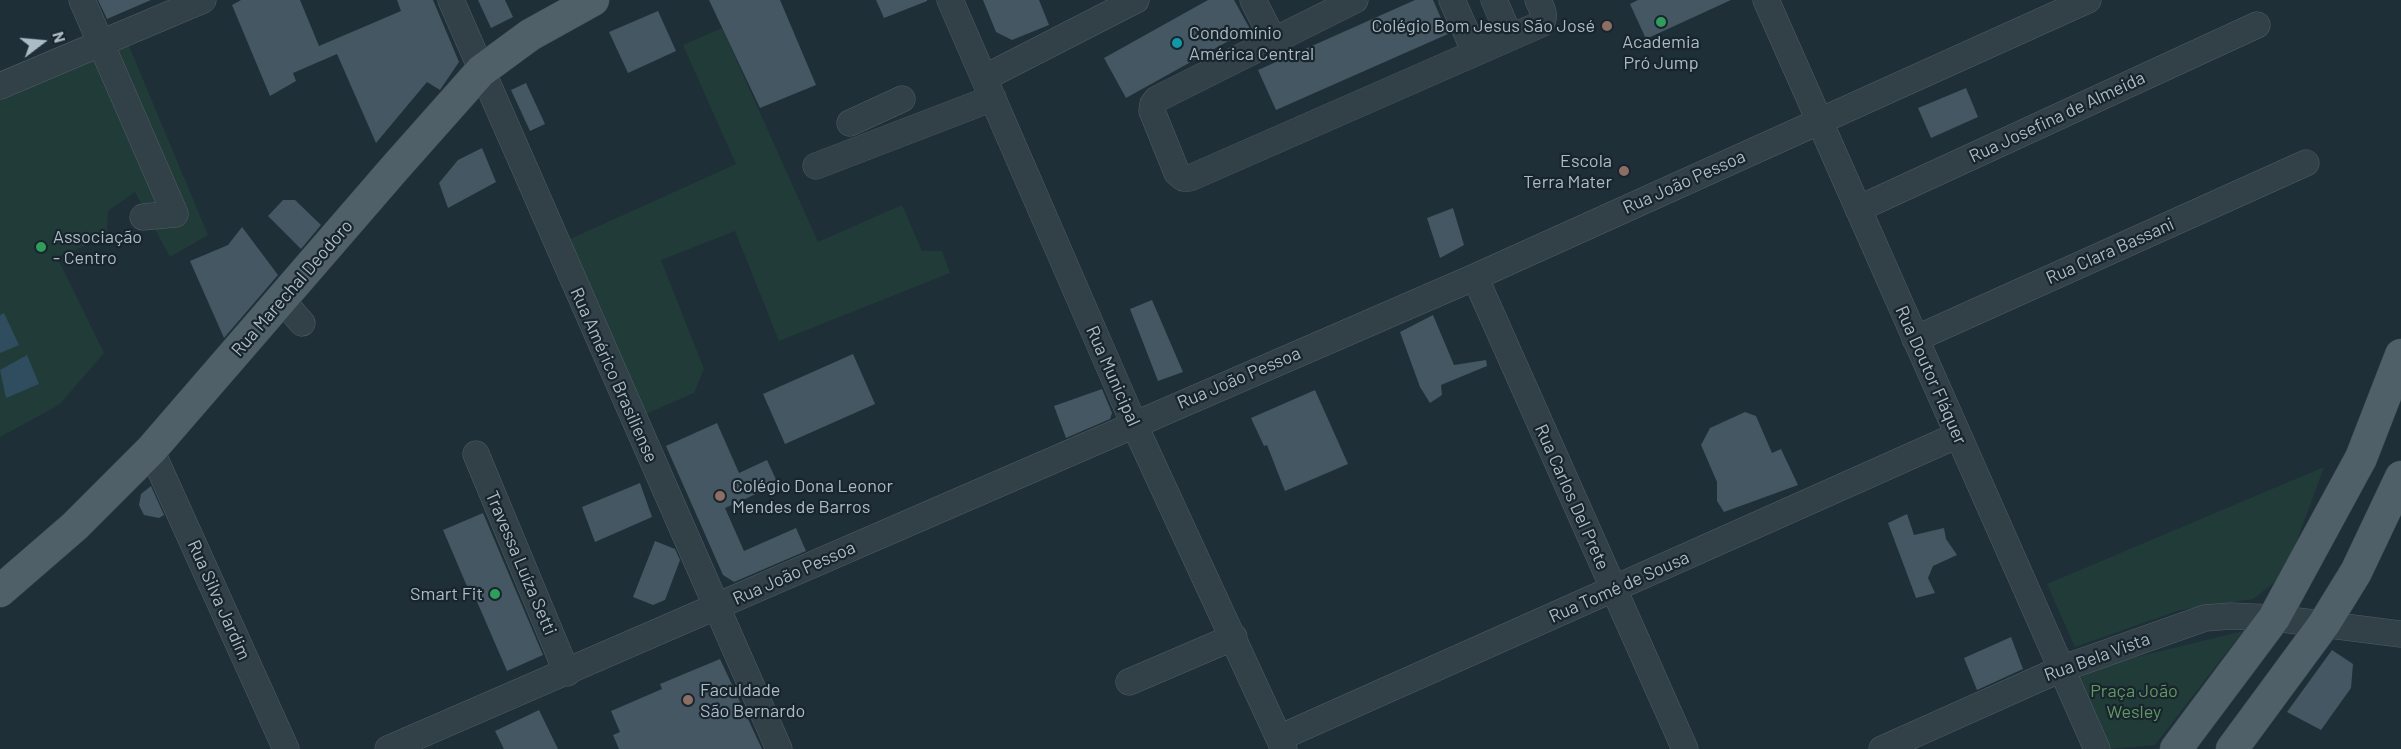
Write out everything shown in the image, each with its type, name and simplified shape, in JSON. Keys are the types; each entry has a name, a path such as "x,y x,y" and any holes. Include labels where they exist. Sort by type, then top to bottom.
{"main road":[{"name":"Rua Marechal Deodoro","path":"0,591 75,526 152,450 481,71 530,34 593,0"},
{"path":"2176,749 2274,618 2361,458 2401,355"},
{"path":"2232,749 2324,624 2356,572 2401,477"}],"street":[{"path":"82,0 175,214 143,217"},
{"path":"0,86 203,0"},
{"name":"Rua Américo Brasiliense","path":"451,0 779,749"},
{"name":"Rua Municipal","path":"951,0 1134,424 1282,744"},
{"path":"816,166 988,88 1136,0"},
{"path":"1253,0 1274,40"},
{"path":"1355,0 1157,99 1152,111 1177,173 1183,178 1190,178 1540,24 1544,18 1538,0"},
{"path":"1452,0 1475,52"},
{"path":"1494,0 1510,37"},
{"name":"Rua Doutor Fláquer","path":"1766,0 2097,749"},
{"name":"Rua João Pessoa","path":"388,749 1476,277 2088,0"},
{"name":"Rua Josefina de Almeida","path":"1858,209 2257,26"},
{"path":"850,123 902,99"},
{"name":"Rua Clara Bassani","path":"1915,339 2306,163"},
{"name":"Rua Carlos Del Prete","path":"1476,277 1685,749"},
{"path":"282,300 302,323"},
{"name":"Rua Tomé de Sousa","path":"1282,744 1613,590 1958,435"},
{"name":"Rua Silva Jardim","path":"152,450 286,749"},
{"name":"Travessa Luíza Setti","path":"476,454 567,673"},
{"name":"Rua Bela Vista","path":"1881,749 2061,669 2205,618 2230,616 2274,618 2401,634"},
{"path":"1129,682 1234,637"}],"green space":[{"path":"722,28 818,242 902,205 922,251 942,251 950,273 779,341 735,231 661,260 704,369 694,393 646,414 568,240 736,164 683,45"},
{"name":"Associação - Centro","path":"129,46 208,235 170,257 135,192 108,211 107,237 57,257 104,353 59,405 0,437 0,99"},
{"path":"2324,467 2292,554 2274,583 2253,599 2180,610 2075,647 2047,584"},
{"name":"Praça João Wesley","path":"2243,631 2155,745 2110,749 2075,672"}],"water":[{"path":"4,313 19,345 0,353 0,315"},
{"path":"27,355 39,384 6,398 0,370"}],"building":[{"path":"98,0 151,0 107,19"},
{"path":"241,0 300,0 319,46 401,11 397,0 433,0 459,62 440,90 427,82 376,143 337,54 293,73 296,81 270,96 232,5"},
{"path":"478,0 505,0 513,17 491,28"},
{"path":"709,0 780,0 816,85 760,108"},
{"path":"876,0 927,0 927,1 884,18"},
{"path":"983,0 1039,0 1049,25 1012,40 996,32"},
{"name":"Condomínio América Central","path":"1208,0 1234,0 1250,29 1126,98 1104,58"},
{"path":"1415,0 1433,0 1448,34 1276,110 1258,70"},
{"name":"Academia Pró Jump","path":"1638,0 1731,0 1646,39 1630,4"},
{"path":"658,11 676,51 628,73 609,32"},
{"path":"526,83 545,124 530,131 511,90"},
{"path":"1966,88 1978,117 1931,138 1918,108"},
{"path":"482,148 496,182 448,208 439,183 458,160"},
{"path":"283,200 295,200 321,225 301,249 268,216"},
{"path":"1453,208 1464,245 1440,258 1427,218"},
{"path":"242,227 278,275 224,338 190,261 228,245"},
{"path":"1152,300 1183,372 1158,381 1130,309"},
{"path":"1433,315 1454,365 1486,360 1487,366 1441,385 1442,395 1430,403 1420,387 1400,332"},
{"path":"853,354 875,404 785,444 763,394"},
{"path":"1102,389 1112,413 1110,419 1066,438 1054,406"},
{"path":"1315,390 1348,464 1285,491 1267,445 1264,446 1251,418"},
{"path":"1745,412 1756,416 1772,453 1781,449 1798,485 1724,512 1717,501 1717,482 1701,445 1710,428"},
{"name":"Colégio Dona Leonor Mendes de Barros","path":"717,423 739,473 767,460 778,484 725,508 744,551 796,528 806,551 734,582 723,575 666,446"},
{"path":"640,483 652,517 595,542 582,507"},
{"path":"151,486 164,515 159,518 144,515 139,505 141,494"},
{"name":"Smart Fit","path":"483,513 543,655 507,671 443,530"},
{"path":"1907,514 1914,535 1944,528 1946,539 1957,555 1933,566 1928,578 1935,593 1916,598 1888,523"},
{"path":"655,541 675,549 680,560 665,600 653,605 633,597"},
{"path":"2011,637 2023,669 1977,690 1964,658"},
{"path":"2332,650 2353,664 2351,688 2321,730 2287,712"},
{"name":"Faculdade São Bernardo","path":"720,659 762,749 619,749 613,735 620,732 611,711 662,689 660,684"},
{"path":"539,710 558,749 504,749 495,731"}],"place":[{"name":"Academia Pró Jump","path":"1661,22"},
{"name":"Colégio Bom Jesus São José","path":"1607,26"},
{"name":"Condomínio América Central","path":"1177,43"},
{"name":"Escola Terra Mater","path":"1624,171"},
{"name":"Associação - Centro","path":"41,247"},
{"name":"Colégio Dona Leonor Mendes de Barros","path":"720,496"},
{"name":"Smart Fit","path":"495,594"},
{"name":"Faculdade São Bernardo","path":"688,700"}]}
